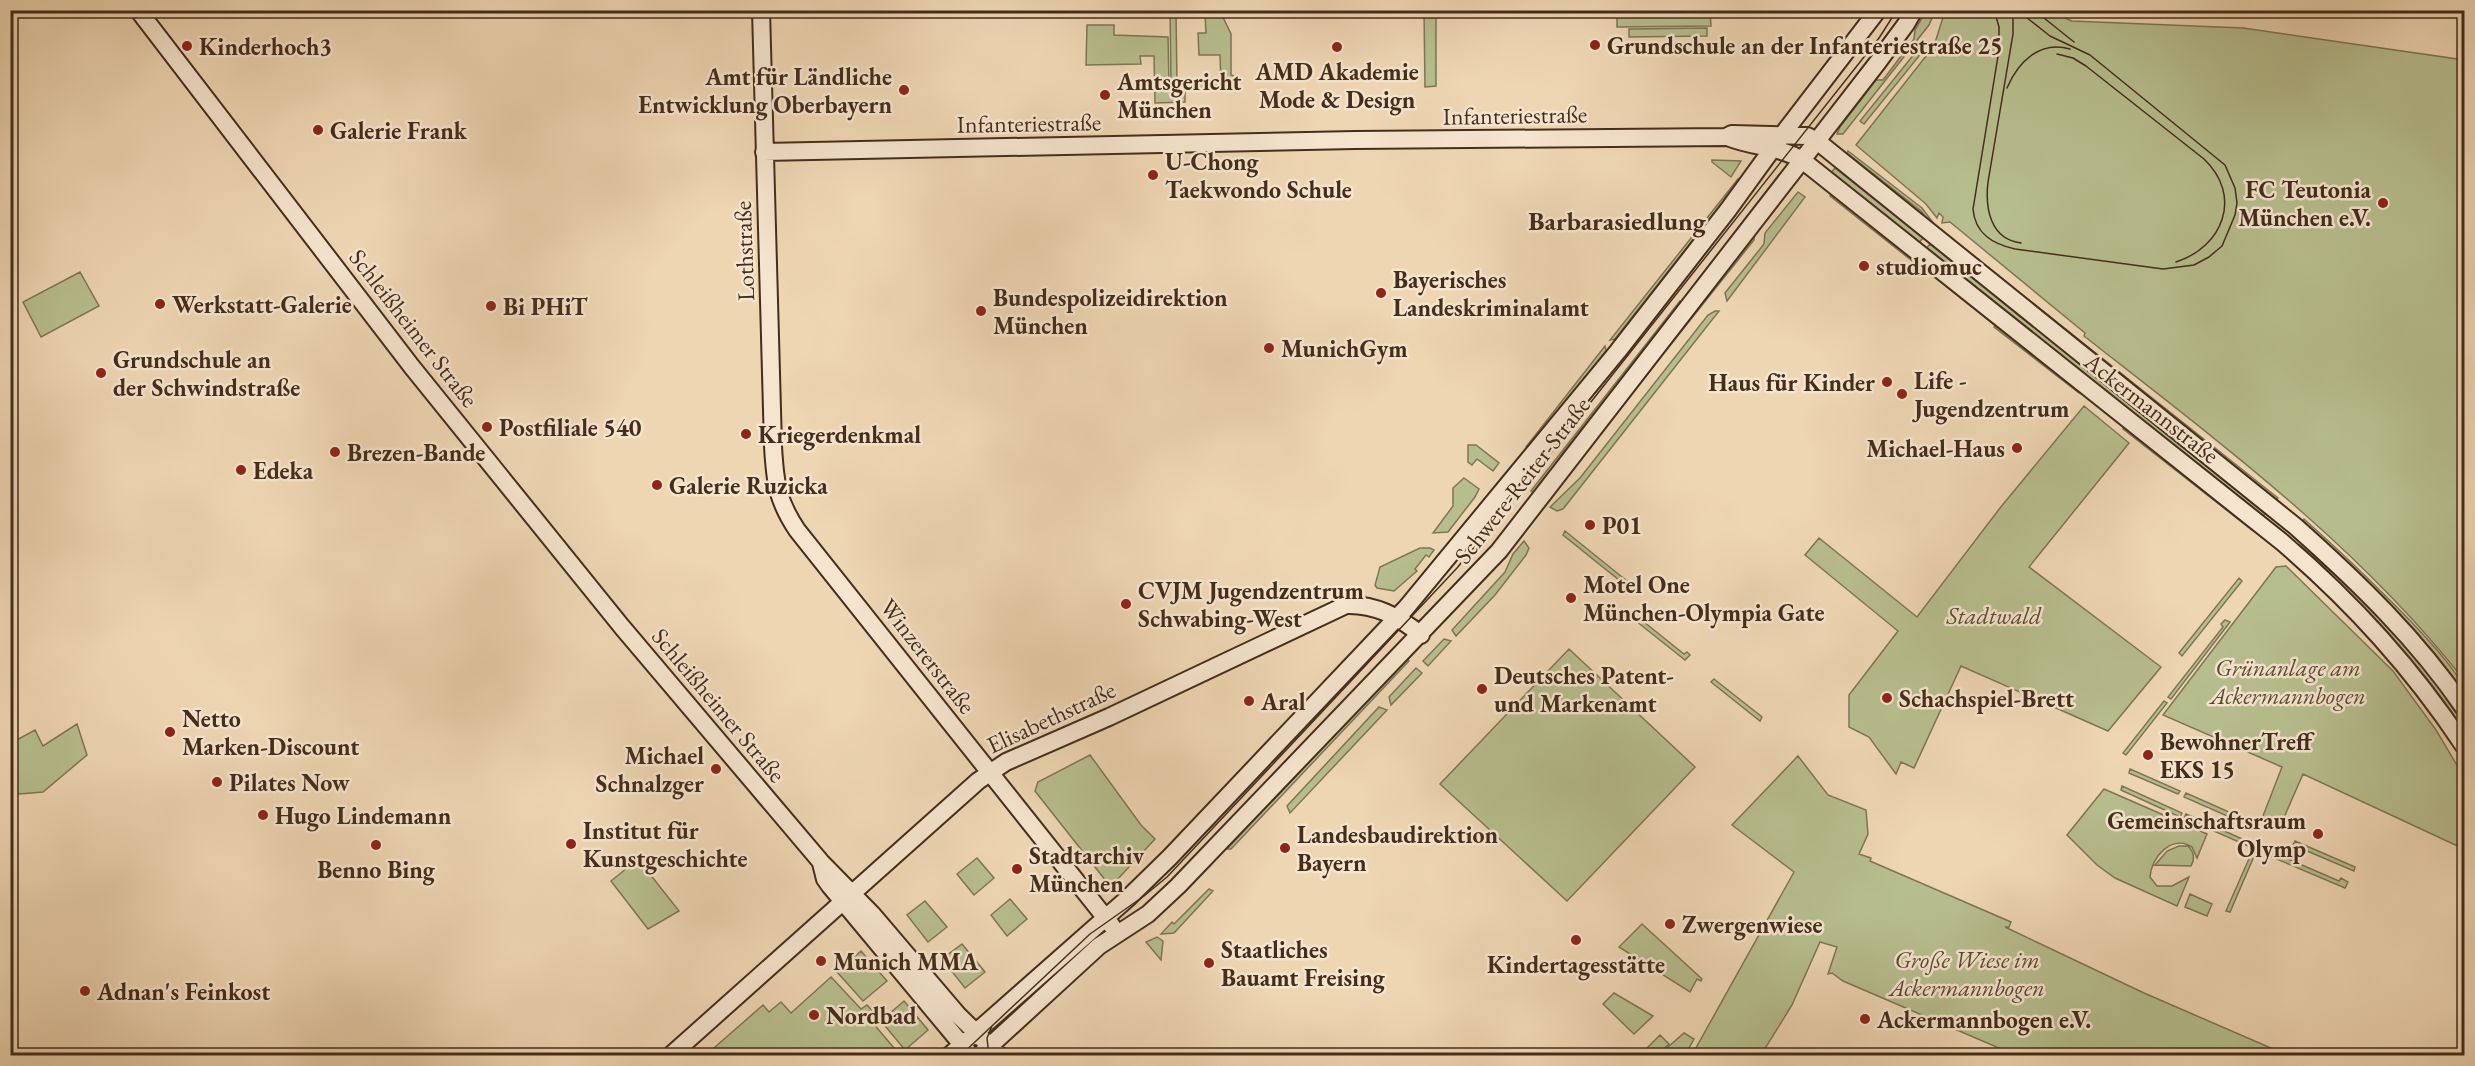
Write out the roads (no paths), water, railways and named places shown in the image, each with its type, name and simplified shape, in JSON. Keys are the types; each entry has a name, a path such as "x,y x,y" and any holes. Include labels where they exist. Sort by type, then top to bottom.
{"main road":[{"name":"Schleißheimer Straße","path":"138,10 412,367 622,627 821,862 825,879 847,896 976,1032 990,1052"},
{"name":"Lothstraße","path":"761,10 776,489"},
{"name":"Schwere-Reiter-Straße","path":"948,1056 966,1050 976,1032 1127,899 1210,817 1397,618 1527,464 1618,351 1878,10"},
{"name":"Schwere-Reiter-Straße","path":"990,1052 1099,946 1148,914 1178,886 1499,551 1817,141 1906,24 1914,10"},
{"name":"Infanteriestraße","path":"1726,137 1732,134 1783,134"},
{"name":"Ackermannstraße","path":"1783,134 1807,136 1817,141 2327,554 2396,622 2440,673 2464,708"},
{"name":"Infanteriestraße","path":"764,152 1355,140 1726,137 1747,145 1772,150"},
{"name":"Ackermannstraße","path":"1772,150 1791,153 1802,160 2305,562 2356,610 2426,689 2464,746"},
{"name":"Winzererstraße","path":"776,489 781,503 797,530 1118,934"},
{"name":"Elisabethstraße","path":"670,1056 847,896 989,772 1006,762 1109,717 1346,605 1362,605 1397,618 1421,635"},
{"name":"Schleißheimer Straße","path":"847,896 966,1050"}],"tram line":[{"path":"960,1056 1090,934 1167,877 1457,568 1879,38 1897,10"},
{"path":"1994,10 1999,27 1999,50 1973,209 1977,225 1986,237 2015,249 2163,269 2194,265 2209,257 2222,246 2235,215 2237,203 2235,188 2225,165 2090,55 2050,36 2017,10"},
{"path":"2013,10 2013,34 1987,192 1989,212 1996,229 2002,235 2021,243"},
{"path":"2034,10 2074,42"},
{"path":"2007,88 2017,70 2031,55 2049,48 2070,49"},
{"path":"2057,54 2073,58 2086,66 2204,159 2216,173 2223,189 2225,204 2216,233 2206,245 2176,262"},
{"path":"989,1056 987,1038 992,1026"}],"place":[{"name":"Grundschule an der Infanteriestraße 25","path":"1595,45"},
{"name":"Kinderhoch3","path":"187,46"},
{"name":"AMD Akademie Mode & Design","path":"1337,47"},
{"name":"Amt für Ländliche Entwicklung Oberbayern","path":"904,90"},
{"name":"Amtsgericht München","path":"1105,95"},
{"name":"Galerie Frank","path":"318,130"},
{"name":"U-Chong Taekwondo Schule","path":"1153,175"},
{"name":"FC Teutonia München e.V.","path":"2383,203"},
{"name":"studiomuc","path":"1864,266"},
{"name":"Bayerisches Landeskriminalamt","path":"1381,293"},
{"name":"Werkstatt-Galerie","path":"160,304"},
{"name":"Bi PHiT","path":"491,306"},
{"name":"Bundespolizeidirektion München","path":"981,311"},
{"name":"MunichGym","path":"1269,348"},
{"name":"Grundschule an der Schwindstraße","path":"101,373"},
{"name":"Haus für Kinder","path":"1887,382"},
{"name":"Life - Jugendzentrum","path":"1902,394"},
{"name":"Postfiliale 540","path":"487,427"},
{"name":"Kriegerdenkmal","path":"746,434"},
{"name":"Michael-Haus","path":"2017,448"},
{"name":"Brezen-Bande","path":"335,452"},
{"name":"Edeka","path":"241,470"},
{"name":"Galerie Ruzicka","path":"657,485"},
{"name":"P01","path":"1590,525"},
{"name":"Motel One München-Olympia Gate","path":"1571,598"},
{"name":"CVJM Jugendzentrum Schwabing-West","path":"1126,604"},
{"name":"Deutsches Patent- und Markenamt","path":"1482,689"},
{"name":"Schachspiel-Brett","path":"1887,698"},
{"name":"Aral","path":"1249,701"},
{"name":"Netto Marken-Discount","path":"170,732"},
{"name":"BewohnerTreff EKS 15","path":"2148,755"},
{"name":"Michael Schnalzger","path":"716,769"},
{"name":"Pilates Now","path":"217,782"},
{"name":"Hugo Lindemann","path":"263,815"},
{"name":"Gemeinschaftsraum Olymp","path":"2318,834"},
{"name":"Institut für Kunstgeschichte","path":"571,844"},
{"name":"Benno Bing","path":"376,845"},
{"name":"Landesbaudirektion Bayern","path":"1285,848"},
{"name":"Stadtarchiv München","path":"1017,869"},
{"name":"Zwergenwiese","path":"1670,924"},
{"name":"Kindertagesstätte","path":"1576,940"},
{"name":"Munich MMA","path":"821,961"},
{"name":"Staatliches Bauamt Freising","path":"1209,963"},
{"name":"Adnan's Feinkost","path":"85,991"},
{"name":"Nordbad","path":"814,1015"},
{"name":"Ackermannbogen e.V.","path":"1865,1019"}],"district":[{"name":"Barbarasiedlung","path":"1617,221"}],"park label":[{"name":"Stadtwald","path":"1994,615"},
{"name":"Grünanlage am Ackermannbogen","path":"2288,681"},
{"name":"Große Wiese im Ackermannbogen","path":"1967,973"}]}
